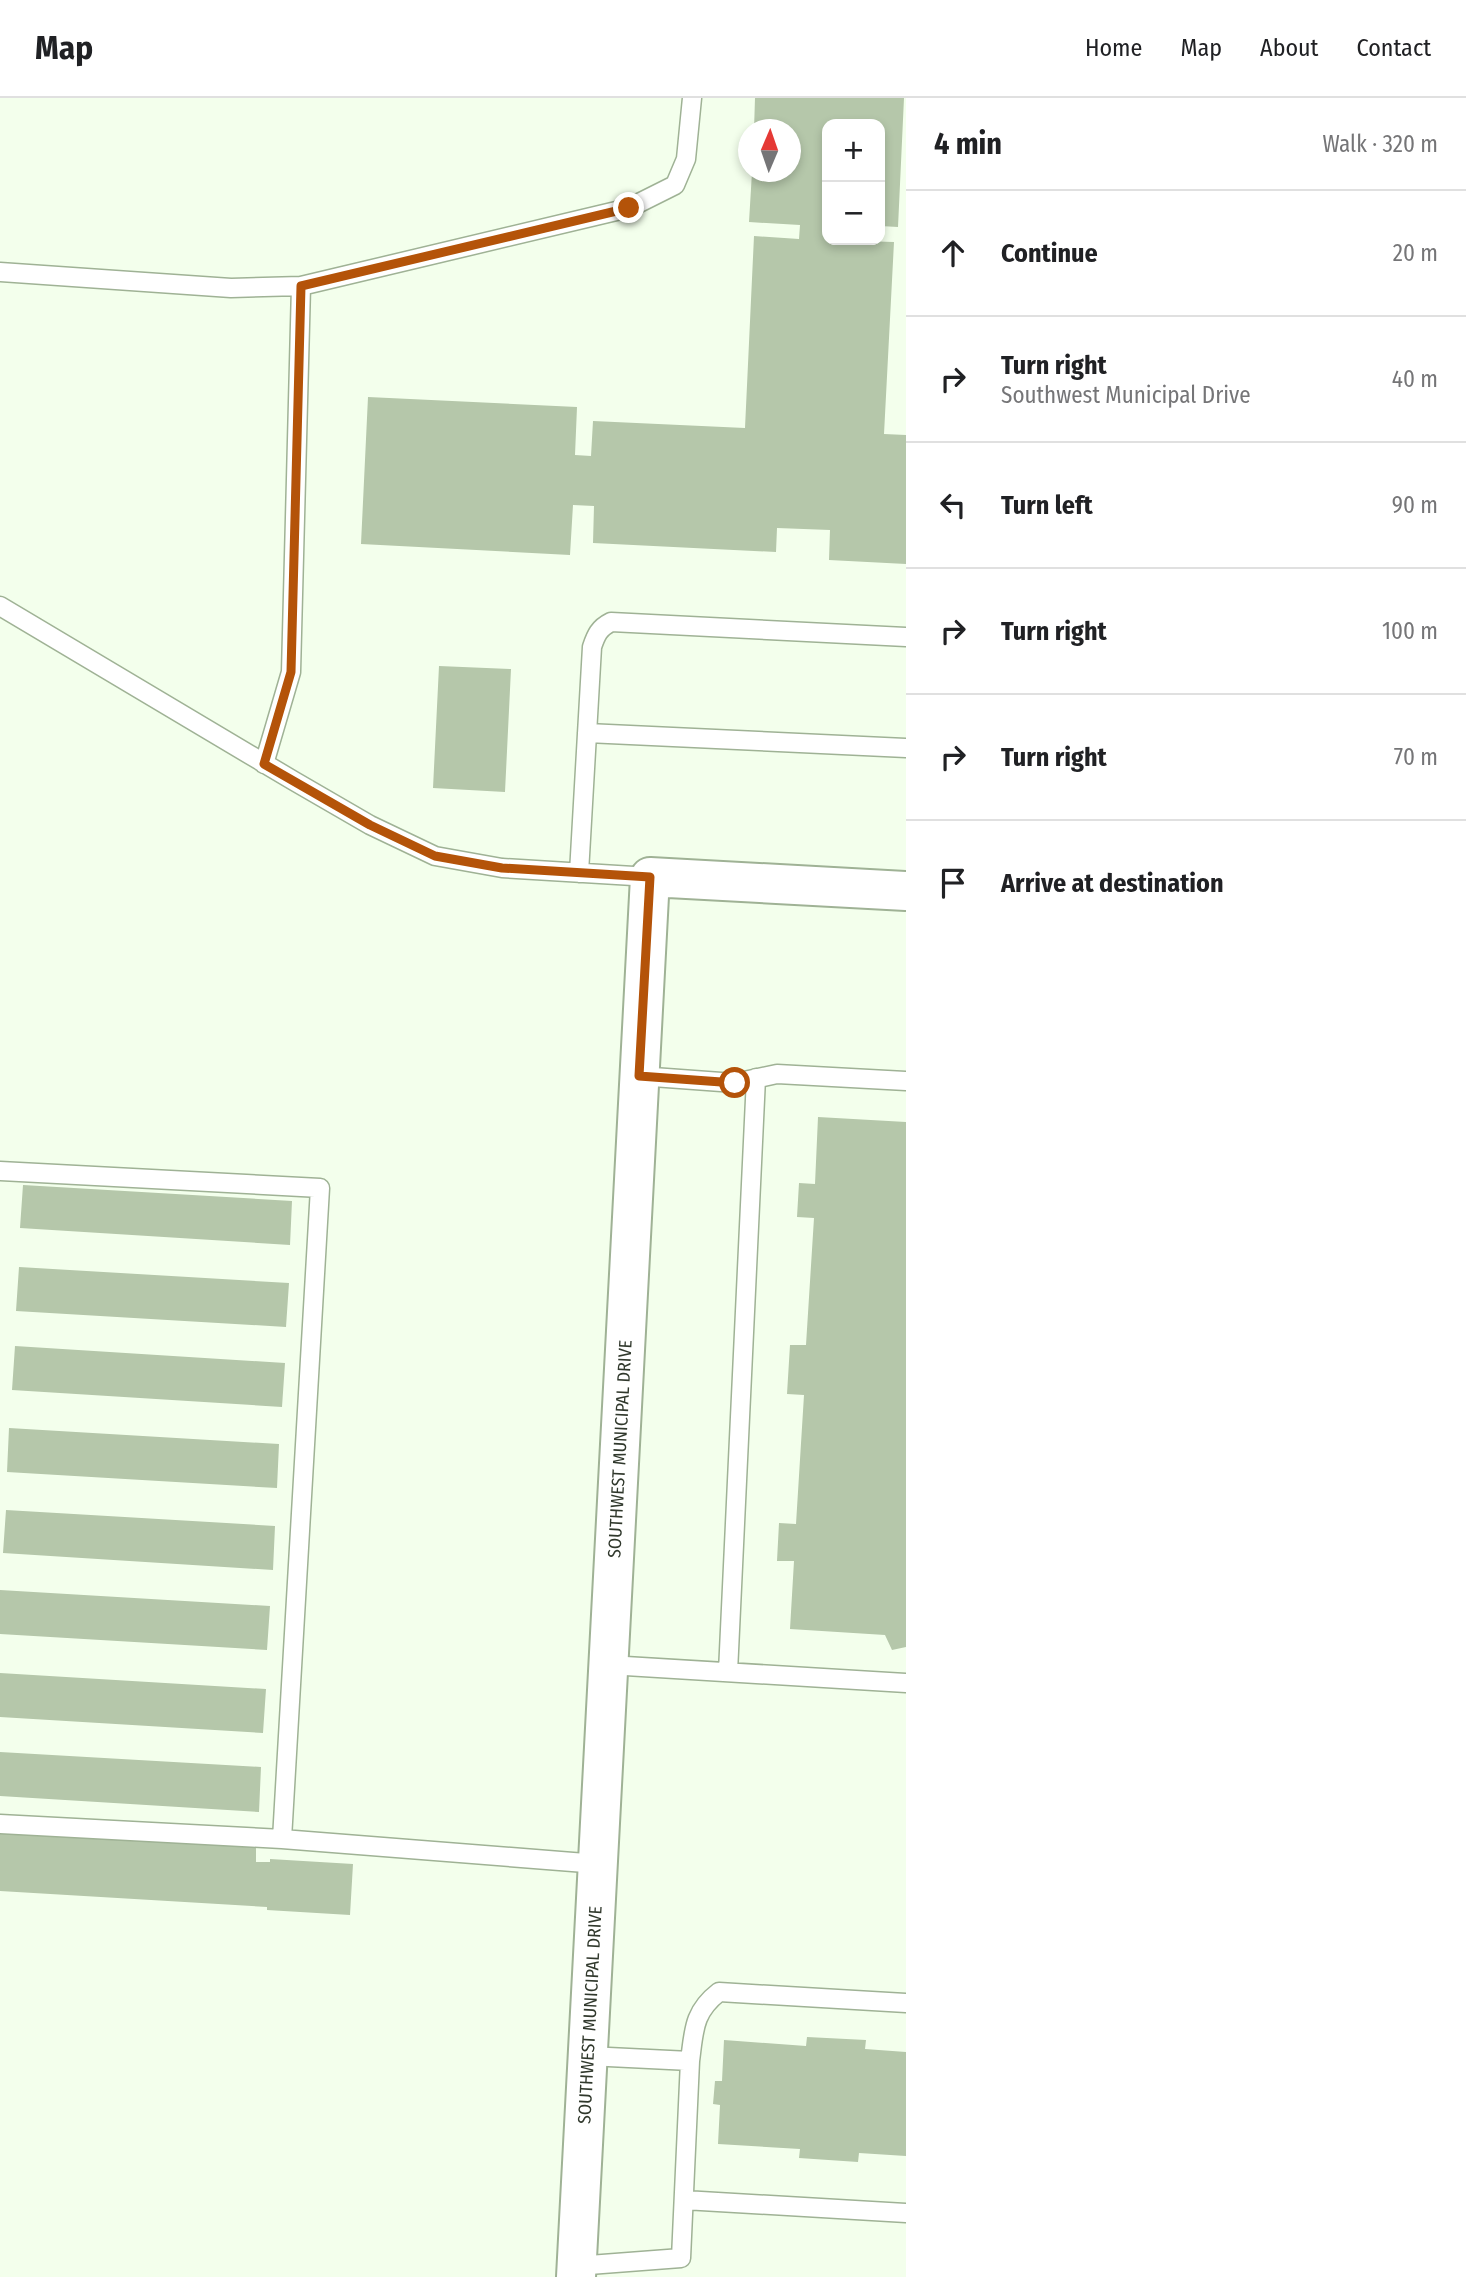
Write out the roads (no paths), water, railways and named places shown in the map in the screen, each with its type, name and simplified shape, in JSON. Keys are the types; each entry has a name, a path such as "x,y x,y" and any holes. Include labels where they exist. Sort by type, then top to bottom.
{"street":[{"path":"650,877 906,891"},
{"name":"SOUTHWEST MUNICIPAL DRIVE","path":"576,2271 650,877"}],"lane":[{"path":"0,272 231,288 301,286 629,208 675,185 686,159 692,98"},
{"path":"264,764 291,672 301,286"},
{"path":"0,606 370,825 435,856 502,868 650,877"},
{"path":"579,873 592,647 603,626 611,622 906,637"},
{"path":"587,733 906,748"},
{"path":"639,1076 735,1083 777,1074 906,1081"},
{"path":"728,1672 756,1078"},
{"path":"0,1171 320,1188 282,1839"},
{"path":"609,1665 906,1683"},
{"path":"0,1824 282,1839 598,1864"},
{"path":"576,2271 681,2258 690,2061 695,2020 709,2000 719,1992 906,2003"},
{"path":"588,2056 690,2061"},
{"path":"684,2200 906,2213"}]}
